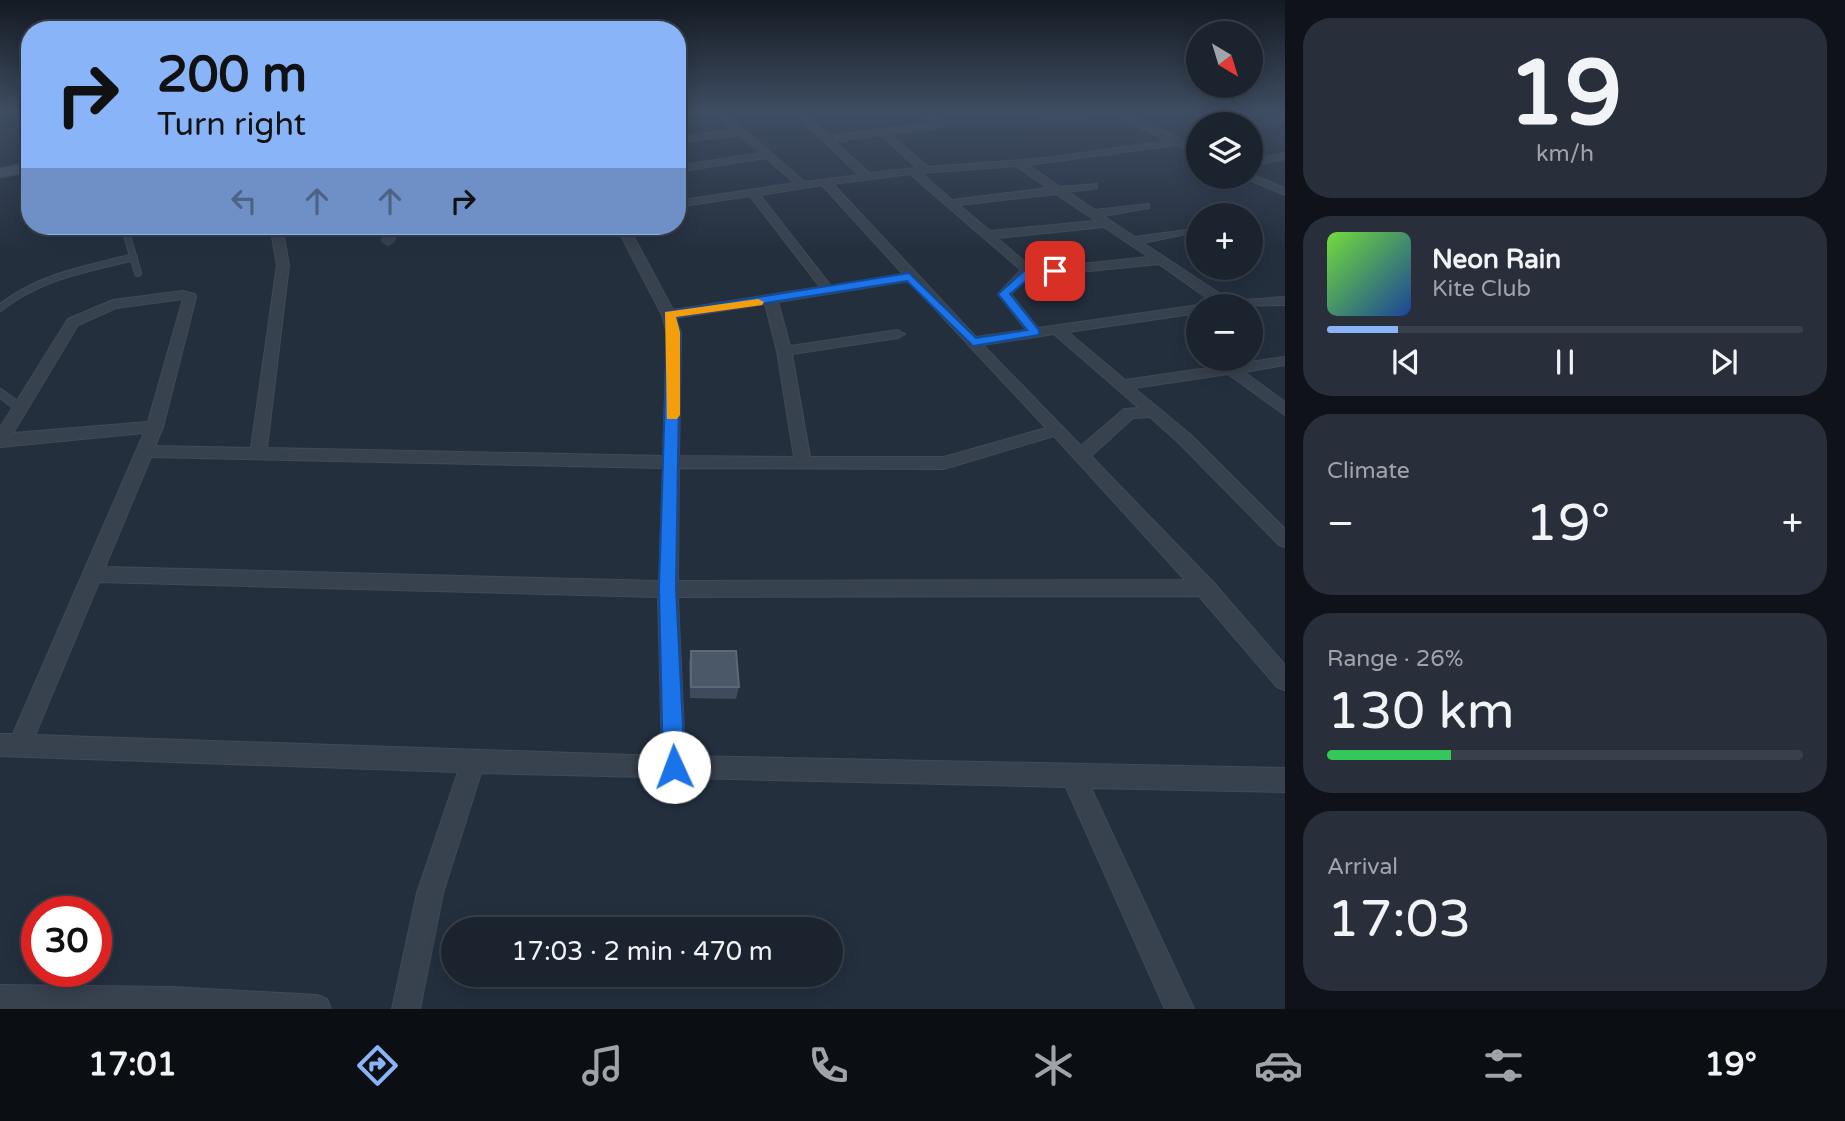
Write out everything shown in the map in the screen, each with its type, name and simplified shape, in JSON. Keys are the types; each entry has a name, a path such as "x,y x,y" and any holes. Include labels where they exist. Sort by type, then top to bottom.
{"street":[{"path":"686,168 749,158"},
{"path":"773,158 803,185"},
{"path":"846,158 867,177"},
{"path":"907,158 951,203 1028,270 1028,274"},
{"path":"686,202 825,182 1055,158"},
{"path":"1018,163 1209,294"},
{"path":"0,173 21,169"},
{"path":"825,182 909,277 1206,588 1285,680"},
{"path":"1263,182 1285,192"},
{"path":"951,203 1093,186"},
{"path":"752,191 830,291"},
{"path":"1094,214 1145,206"},
{"path":"989,235 1106,223"},
{"path":"1133,241 1182,232"},
{"path":"258,454 281,286 282,265 277,235"},
{"path":"388,241 390,235"},
{"path":"627,235 669,314 674,332 668,589 674,767"},
{"path":"1035,333 1004,294 1028,274 1161,260"},
{"path":"669,314 771,301 909,277"},
{"path":"0,441 73,322 113,304 186,295 190,299 155,427 94,574 9,745 473,762 1285,780"},
{"path":"771,301 784,351 803,464"},
{"path":"1263,303 1285,301"},
{"path":"1263,303 1285,318"},
{"path":"973,342 1186,312"},
{"path":"1056,329 1201,454 1285,540"},
{"path":"784,351 898,334"},
{"path":"1263,364 1285,361"},
{"path":"1123,385 1218,371"},
{"path":"1234,371 1285,410"},
{"path":"1081,455 1126,415 1154,412"},
{"path":"0,441 155,427"},
{"path":"145,451 803,464 944,463 1057,430"},
{"path":"94,574 668,589 1206,588"},
{"path":"406,1009 430,893 473,762"},
{"path":"1073,776 1180,1009"},
{"path":"0,999 317,1009"}],"lane":[{"path":"127,235 138,273"},
{"path":"0,308 17,293 36,284 134,257"},
{"path":"0,393 20,408"}],"building":[{"path":"691,651 736,651 739,687 691,687"}],"slow traffic":[{"path":"672,415 674,332 669,314 758,302"}],"route":[{"path":"674,767 668,589 674,332 669,314 771,301 909,277 973,342 1035,333 1004,294 1028,274 1055,271"}]}
